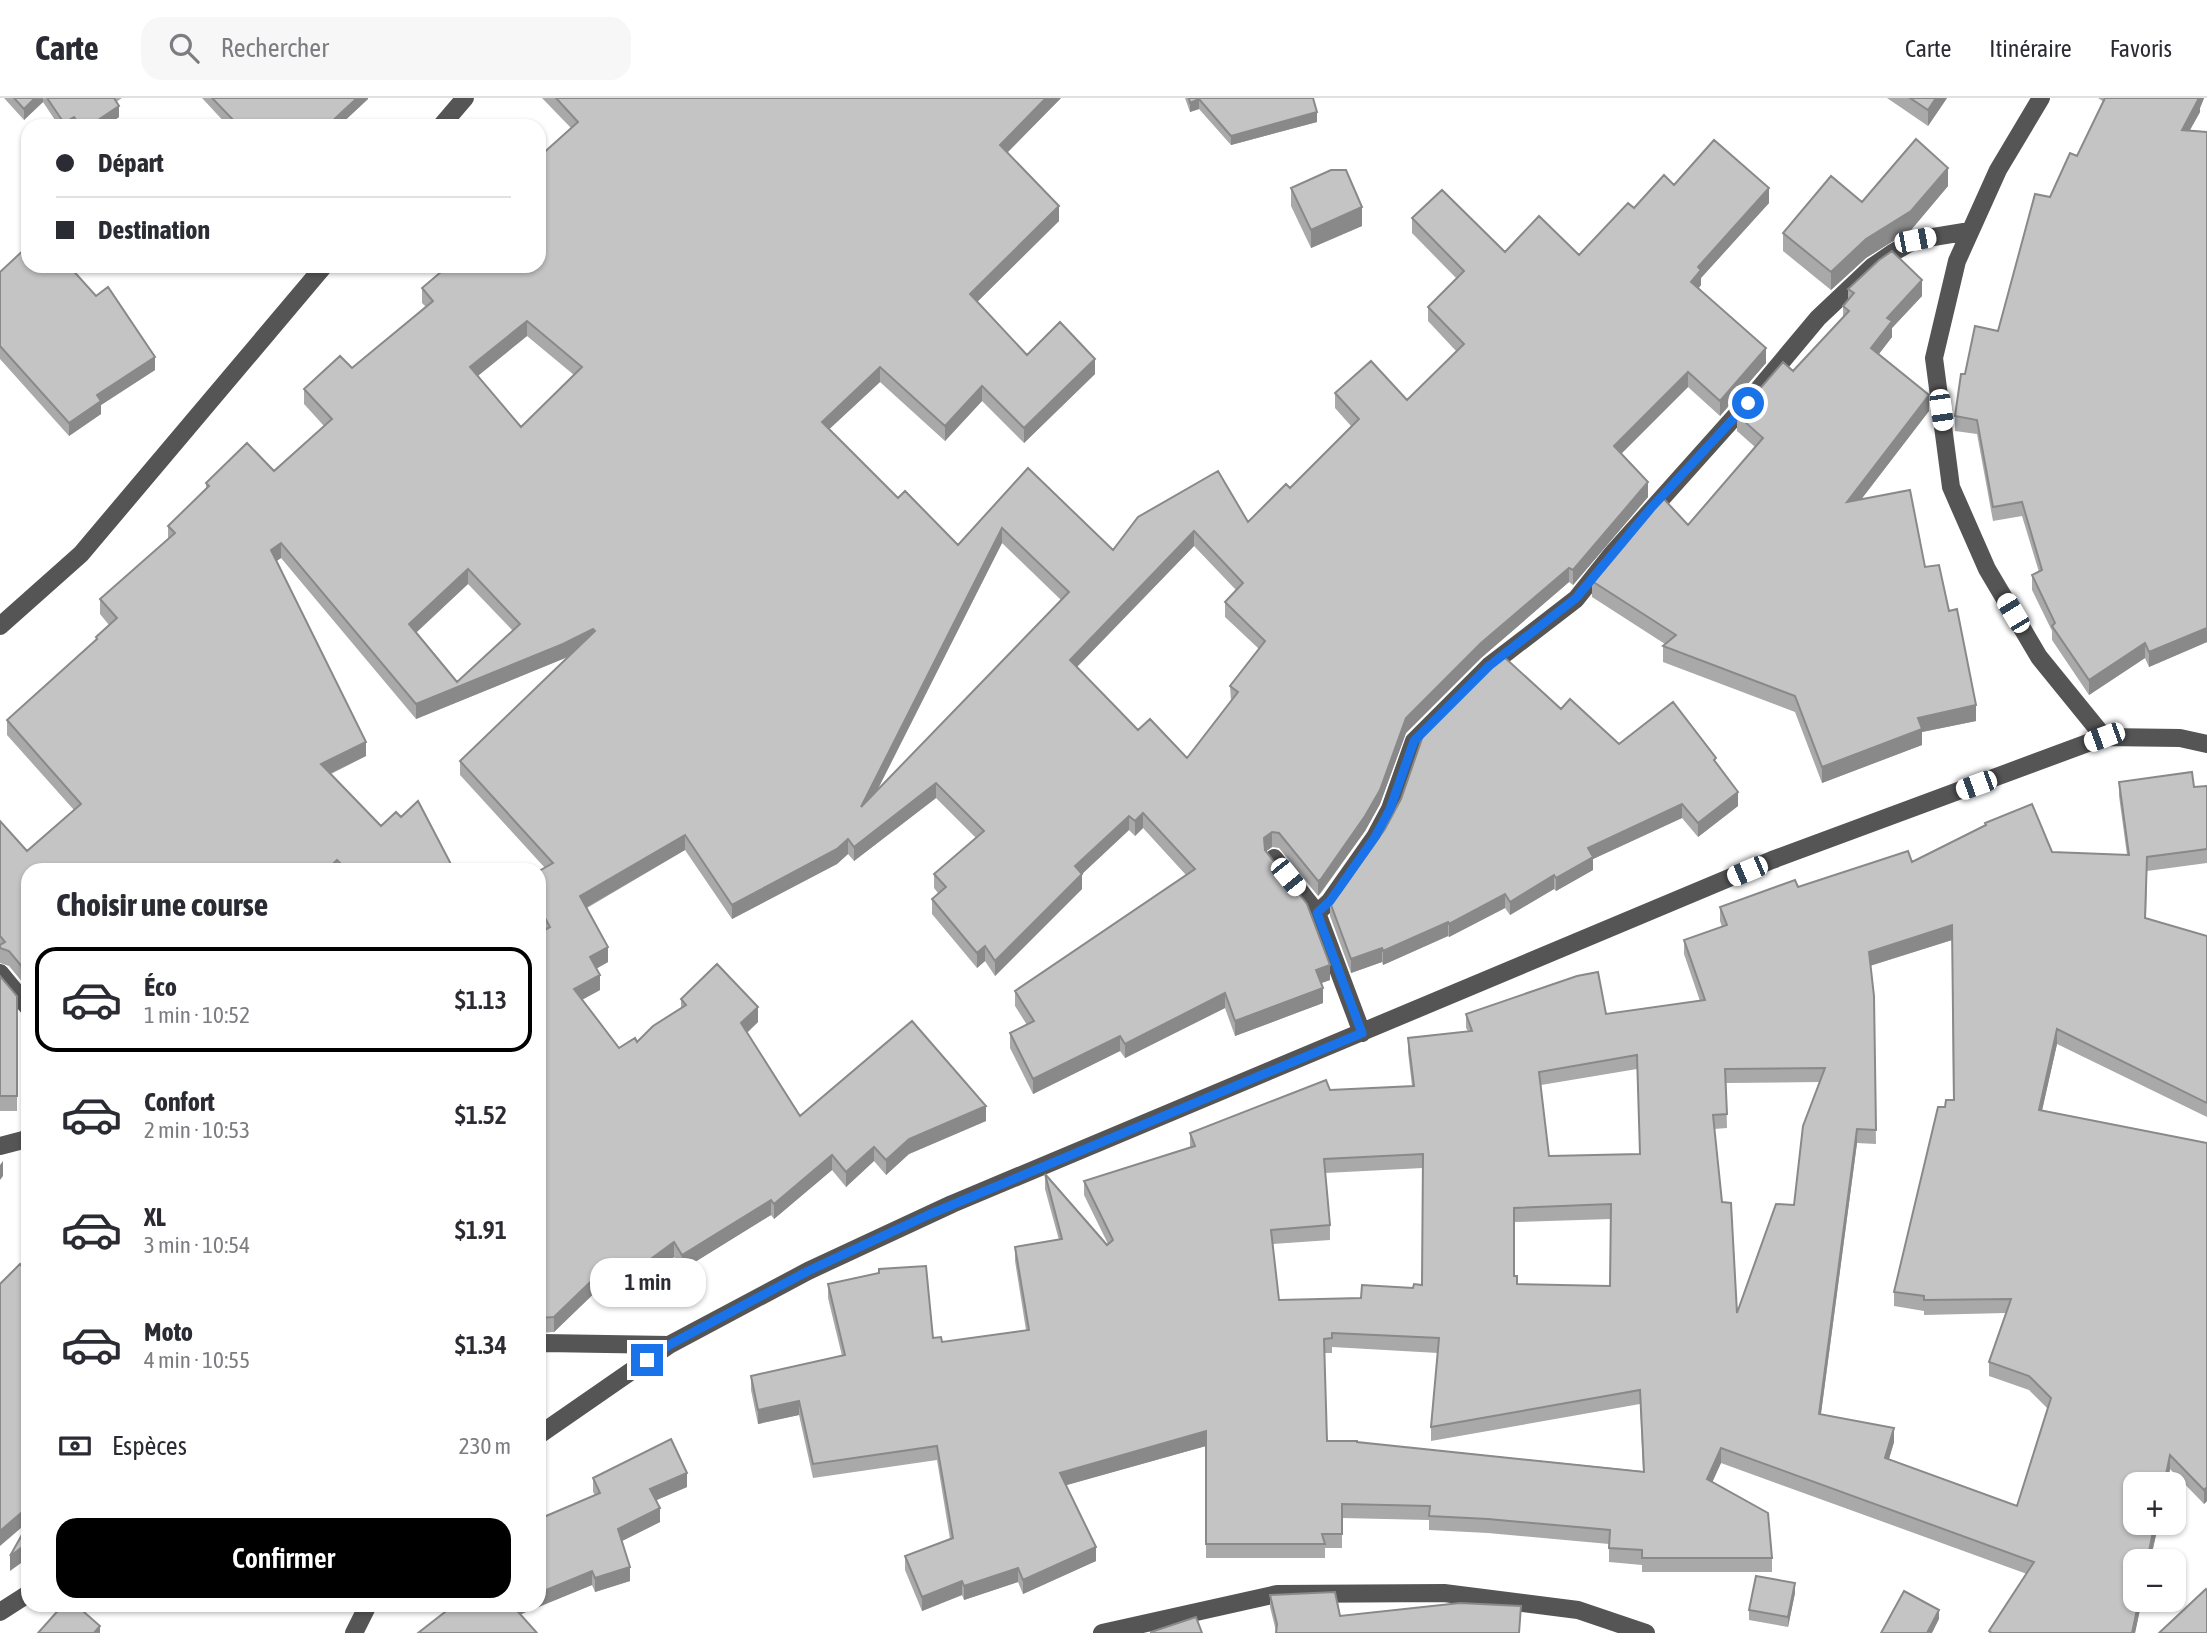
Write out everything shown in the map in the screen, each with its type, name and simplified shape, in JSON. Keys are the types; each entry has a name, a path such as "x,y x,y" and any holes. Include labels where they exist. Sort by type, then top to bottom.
{"street":[{"path":"448,119 465,98"},
{"path":"2041,98 1998,170 1957,261 1934,358 1951,487 1987,569 2039,657 2104,737"},
{"path":"1317,913 1330,901 1375,837 1390,809 1414,741 1489,666 1576,598 1611,555 1748,403 1818,318 1872,267 1894,252 1915,240 1970,231"},
{"path":"0,626 81,554 318,273"},
{"path":"546,1430 669,1345 808,1271 940,1210 1772,860 2104,737 2180,738 2207,744"},
{"path":"1274,858 1317,913 1362,1033"},
{"path":"0,973 21,998"},
{"path":"0,1146 21,1140"},
{"path":"546,1343 669,1345"},
{"path":"1102,1633 1277,1594 1416,1593 1444,1593 1578,1610 1646,1633"},
{"path":"0,1612 21,1598"},
{"path":"354,1633 364,1612"}],"building":[{"path":"14,98 35,98 24,109"},
{"path":"47,98 114,98 119,106 100,119 61,119"},
{"path":"212,98 357,98 334,119 232,119"},
{"path":"556,98 1046,98 1000,145 1059,206 970,294 1027,355 1060,322 1095,359 1024,428 982,386 945,426 880,367 822,422 898,498 905,491 958,545 1028,468 1113,550 1138,517 1218,471 1248,522 1286,484 1290,488 1359,419 1335,393 1371,361 1407,400 1464,344 1428,307 1464,271 1412,218 1442,190 1505,252 1539,216 1579,255 1628,203 1634,208 1664,175 1674,185 1714,140 1769,188 1698,267 1701,270 1691,282 1766,348 1720,401 1688,372 1614,446 1648,482 1573,570 1569,568 1481,643 1406,718 1380,790 1321,879 1318,881 1279,833 1272,832 1264,838 1265,850 1307,904 1330,965 1316,970 1323,988 1235,1021 1225,993 1125,1044 1120,1036 1033,1079 1010,1033 1034,1021 1015,991 1195,869 1143,813 1135,821 1129,816 1075,866 1082,874 995,961 985,946 977,953 932,899 946,887 934,874 984,831 936,783 854,847 848,839 837,849 732,905 685,835 580,896 608,947 590,957 600,975 574,989 619,1048 635,1038 637,1042 653,1026 686,1005 681,999 717,964 758,1007 741,1023 800,1116 912,1021 986,1106 909,1139 886,1160 874,1147 846,1172 832,1155 774,1204 771,1200 682,1255 674,1242 622,1280 610,1263 554,1317 546,1318 546,929 550,927 546,920 546,867 553,863 460,761 595,631 593,629 563,644 416,704 281,543 271,550 366,742 321,764 381,826 396,812 401,817 418,801 450,863 340,863 337,860 334,863 21,863 21,966 9,951 0,948 5,942 0,936 0,821 27,851 81,804 7,720 117,618 100,599 175,533 168,526 209,486 206,483 247,443 274,471 332,419 304,389 340,356 352,368 433,301 422,288 440,273 546,273 546,151 578,122","holes":["527,321 582,367 521,427 470,367","1002,528 1069,592 861,807","1194,531 1243,583 1225,602 1265,641 1230,686 1238,692 1187,758 1150,719 1138,730 1070,660","468,569 520,624 457,682 409,624"]},
{"path":"1189,98 1313,98 1317,112 1231,136 1199,99 1190,103"},
{"path":"1910,98 1936,98 1928,110"},
{"path":"2105,98 2199,98 2182,130 2207,132 2207,628 2149,652 2145,643 2089,680 2052,626 2055,623 2032,575 2042,570 2022,502 1993,507 1977,420 1955,416 1961,374 1965,374 1975,326 1998,331 2035,194 2050,197 2070,153 2077,156"},
{"path":"1916,139 1948,168 1911,211 1866,239 1831,272 1783,233 1831,176 1862,202"},
{"path":"1331,170 1346,170 1362,207 1311,230 1291,188"},
{"path":"1892,251 1922,280 1887,318 1892,321 1871,348 1929,395 1847,502 1910,490 1925,567 1939,565 1949,611 1957,609 1976,705 1918,718 1922,729 1822,767 1795,696 1663,646 1676,635 1592,581 1663,498 1688,525 1763,438 1737,415 1783,362 1793,371 1849,311 1843,306 1854,293 1848,289"},
{"path":"21,252 21,273 75,273 96,296 108,287 155,357 97,395 101,401 69,423 0,346 0,272"},
{"path":"1503,656 1561,709 1570,699 1619,744 1673,702 1738,792 1698,823 1682,804 1588,848 1593,857 1556,878 1554,875 1510,902 1505,894 1449,924 1448,922 1383,951 1382,948 1351,959 1330,902 1339,894 1385,829 1401,799 1424,733"},
{"path":"2192,772 2194,787 2207,786 2207,849 2147,857 2145,918 2207,936 2207,1103 2057,1029 2039,1110 2207,1143 2207,1487 2204,1490 2170,1455 2166,1472 2123,1472 2123,1535 2152,1535 2149,1549 2123,1549 2123,1612 2136,1612 2132,1633 1992,1633 1989,1631 2034,1562 1721,1448 1707,1479 1768,1513 1772,1558 1642,1558 1642,1550 1609,1548 1610,1530 1429,1516 1430,1506 1342,1504 1342,1534 1322,1534 1325,1544 1206,1544 1206,1431 1060,1473 1096,1547 1023,1580 1018,1568 964,1586 962,1581 922,1597 905,1556 953,1538 937,1446 813,1464 799,1401 758,1410 751,1376 845,1355 828,1284 879,1273 879,1269 926,1266 933,1338 941,1337 942,1342 1029,1330 1015,1247 1062,1239 1045,1174 1107,1245 1113,1240 1084,1181 1195,1146 1190,1133 1326,1080 1330,1090 1414,1086 1408,1038 1472,1031 1466,1014 1577,976 1598,972 1606,1014 1705,1000 1684,940 1727,925 1720,907 1795,880 1798,887 1908,851 1912,862 1986,825 1985,823 2032,804 2052,852 2129,855 2119,782","holes":["1952,925 1954,1100 1946,1100 1945,1107 1938,1107 1894,1292 1924,1296 1924,1300 2011,1299 1989,1362 2029,1376 2051,1398 2017,1506 1885,1458 1894,1428 1819,1414 1857,1129 1876,1130 1874,996 1869,952","1637,1055 1640,1154 1549,1156 1539,1072","1825,1068 1803,1126 1794,1205 1776,1204 1737,1313 1731,1203 1722,1202 1713,1115 1727,1114 1725,1069","1423,1154 1422,1285 1414,1284 1413,1288 1362,1285 1361,1298 1279,1300 1271,1230 1330,1225 1324,1159","1611,1204 1610,1286 1517,1284 1517,1276 1514,1276 1514,1208","1332,1333 1439,1338 1431,1427 1640,1390 1644,1472 1357,1441 1327,1441 1324,1339 1332,1338"]},
{"path":"0,976 17,996 17,1096 0,1096"},
{"path":"21,1265 21,1513 0,1531 0,1284"},
{"path":"671,1439 687,1473 650,1489 660,1508 618,1529 630,1567 595,1578 592,1571 546,1590 546,1516 600,1493 593,1478"},
{"path":"21,1536 21,1548 10,1556"},
{"path":"1756,1576 1795,1583 1788,1617 1749,1610"},
{"path":"2207,1590 2207,1633 2159,1633 2181,1612 2186,1612 2186,1608"},
{"path":"1904,1591 1939,1610 1927,1633 1881,1633"},
{"path":"1335,1592 1340,1616 1460,1603 1521,1606 1519,1633 1276,1633 1277,1624 1270,1595"},
{"path":"57,1612 84,1612 100,1626 94,1633 38,1633"},
{"path":"445,1612 518,1612 537,1633 418,1633"},
{"path":"1196,1617 1202,1633 1151,1633 1151,1632"}],"route":[{"path":"647,1360 669,1345 808,1271 928,1215 1362,1033 1317,913 1330,901 1375,837 1390,809 1414,741 1489,666 1576,598 1651,508 1748,403"}]}
